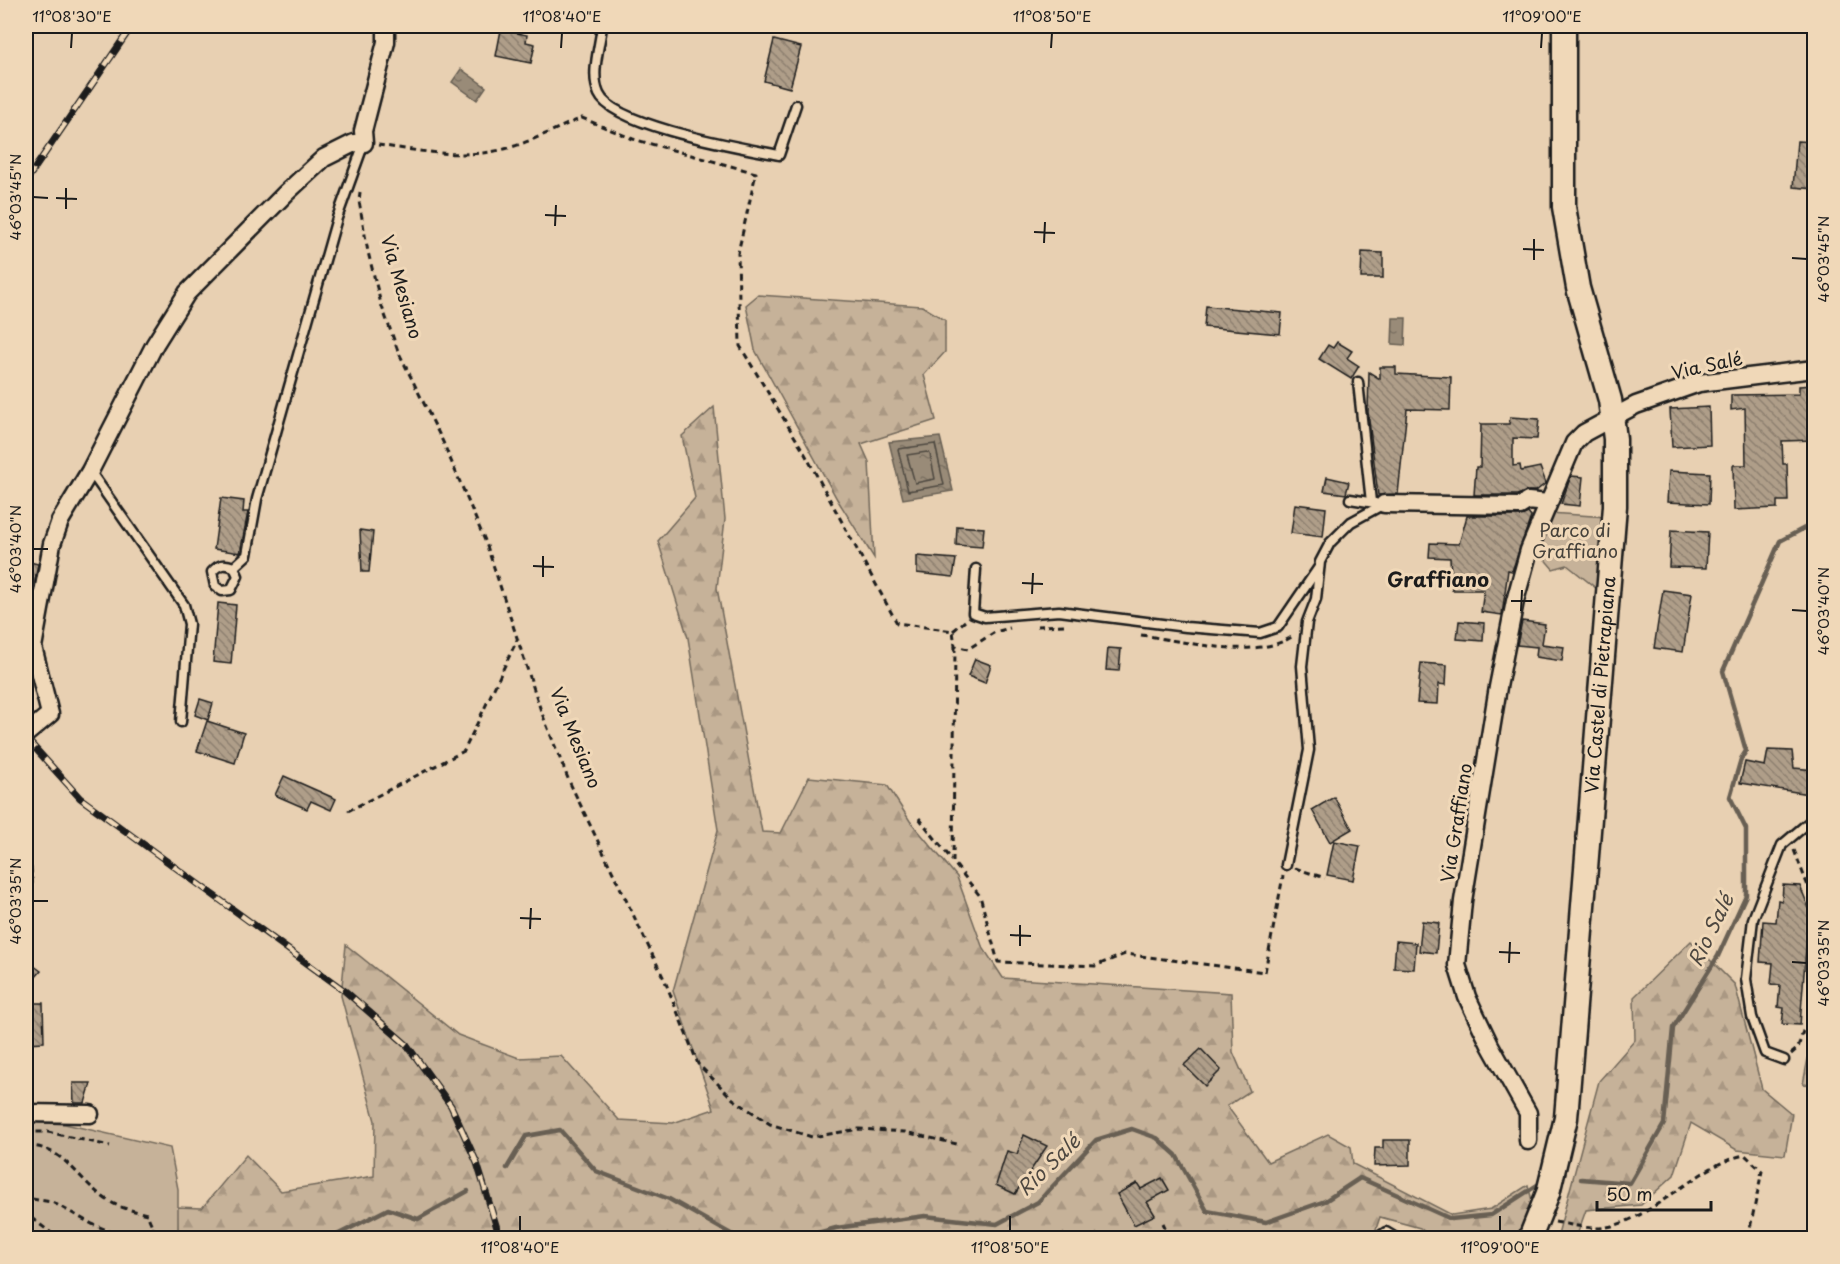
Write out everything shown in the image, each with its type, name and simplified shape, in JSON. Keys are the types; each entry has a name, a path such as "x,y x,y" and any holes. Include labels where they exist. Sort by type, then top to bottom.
{"main road":[{"name":"Via Castel di Pietrapiana","path":"1534,1228 1561,1142 1570,1073 1614,530 1613,419 1607,387 1578,288 1563,207 1564,26"}],"street":[{"path":"26,734 46,717 33,647 52,544 60,521 90,471 155,344 188,293 324,158 354,143 364,144 363,131 386,42 386,26"},
{"name":"Via Salé","path":"1613,419 1636,405 1700,383 1815,369"},
{"name":"Via Graffiano","path":"1528,1141 1528,1113 1480,1026 1467,997 1457,964 1463,901 1508,633 1521,573 1574,443 1584,433 1613,419"},
{"path":"1378,503 1474,507 1520,506 1528,501 1548,503"},
{"path":"26,1113 90,1114"}],"lane":[{"path":"602,26 595,77 599,95 629,118 714,142 779,155 796,105"},
{"path":"234,567 248,555 257,499 337,218 364,144"},
{"path":"1358,382 1378,503"},
{"path":"90,471 184,605 189,624 181,722"},
{"path":"1350,499 1378,503"},
{"path":"976,569 973,613 986,617 1059,611 1185,627 1260,633 1278,627 1319,567 1330,543 1351,522 1378,503"},
{"path":"1286,865 1310,750 1302,666 1307,622 1316,599 1319,567"},
{"path":"1784,1060 1765,1053 1752,1017 1746,979 1753,919 1782,845 1815,819"},
{"path":"1377,1239 1386,1232 1396,1239"}],"path":[{"path":"364,144 426,152 488,153 509,148 582,118 633,139 756,173 738,253 741,346 805,454 897,623 953,631"},
{"name":"Via Mesiano","path":"362,182 359,201 381,304 398,351 443,442 486,543 569,781 665,981 698,1064 732,1099 770,1124 812,1137 859,1129 905,1132 961,1144"},
{"path":"953,631 973,613"},
{"path":"1130,633 1220,646 1260,649 1291,638 1307,622"},
{"path":"1030,626 1074,625"},
{"path":"955,646 968,649 995,632 1013,627"},
{"path":"953,631 955,646 953,862"},
{"path":"348,811 464,751 518,639"},
{"path":"919,818 980,896 998,962 1095,966 1125,954 1265,972 1286,865 1325,878"},
{"path":"1782,845 1794,848 1815,912"},
{"path":"26,847 31,874 31,897 26,910"},
{"path":"1784,1060 1798,1048 1803,1030 1812,1020 1815,998"},
{"path":"26,1132 48,1132 110,1146"},
{"path":"26,1146 62,1156 101,1195 117,1207 147,1214 153,1228 142,1236 119,1235 52,1203 32,1199 26,1208 30,1217 58,1239"},
{"path":"1534,1228 1594,1228 1628,1220 1676,1193 1714,1165 1745,1155 1762,1171 1748,1239"},
{"path":"1163,1222 1170,1239"}],"green space":[{"path":"758,295 922,306 945,320 945,352 924,375 936,420 861,444 869,462 874,558 837,499 755,350 746,305"},
{"path":"714,407 725,519 717,588 762,832 781,833 809,777 887,785 910,821 957,877 982,946 1003,978 1231,993 1233,1052 1250,1091 1227,1106 1268,1162 1328,1134 1351,1147 1353,1164 1452,1215 1491,1209 1528,1185 1536,1216 1526,1238 1432,1238 1420,1228 1380,1217 1373,1238 178,1238 177,1207 202,1208 246,1155 281,1191 374,1176 375,1121 341,996 346,945 458,1035 519,1058 561,1056 619,1120 673,1123 714,1109 673,991 718,830 688,638 658,541 695,498 682,436"},
{"name":"Parco di Graffiano","path":"1549,513 1607,517 1596,588 1567,565 1553,569 1536,549"},
{"path":"1691,941 1735,985 1762,1089 1792,1114 1785,1155 1737,1150 1691,1123 1674,1175 1641,1205 1586,1210 1576,1238 1557,1238 1599,1081 1635,1040 1634,997"},
{"path":"1814,1028 1814,1085 1803,1084"},
{"path":"26,1122 65,1124 170,1148 178,1189 178,1238 26,1238"}],"water":[{"path":"461,69 486,87 477,100 452,82"},
{"path":"1393,318 1406,318 1405,345 1392,344"},
{"path":"940,437 953,491 903,499 889,442"}],"building":[{"path":"501,30 527,35 526,42 535,44 531,63 496,56"},
{"path":"774,40 801,47 790,88 764,81"},
{"path":"1797,141 1815,142 1815,189 1793,187"},
{"path":"1362,252 1383,253 1383,278 1361,278"},
{"path":"1206,306 1282,313 1280,334 1204,327"},
{"path":"1337,342 1352,351 1347,358 1359,366 1351,379 1319,359 1328,345 1333,348"},
{"path":"1380,367 1396,367 1396,374 1451,377 1450,410 1407,409 1398,494 1378,495 1368,412 1369,372 1380,379"},
{"path":"1815,385 1815,440 1782,441 1783,464 1787,464 1788,501 1777,501 1777,508 1734,510 1733,465 1746,465 1745,408 1731,410 1731,395 1799,394 1799,386"},
{"path":"1709,407 1710,445 1672,447 1670,409"},
{"path":"1510,417 1539,419 1537,439 1513,438 1513,466 1520,465 1521,471 1540,467 1546,483 1536,491 1517,495 1474,495 1476,467 1480,467 1481,424 1509,424"},
{"path":"1669,471 1710,473 1709,504 1667,502"},
{"path":"1571,476 1583,477 1580,506 1561,504"},
{"path":"1327,477 1349,482 1346,494 1324,491"},
{"path":"221,498 244,501 243,512 248,512 240,553 214,549"},
{"path":"1295,504 1326,508 1323,537 1291,533"},
{"path":"1528,513 1531,517 1512,571 1508,570 1502,615 1481,612 1484,590 1452,590 1450,558 1429,557 1430,543 1459,544 1467,516 1520,516"},
{"path":"957,526 984,528 982,547 956,545"},
{"path":"360,530 373,532 369,572 362,572"},
{"path":"1671,530 1708,532 1706,568 1669,567"},
{"path":"917,556 956,559 953,577 917,573"},
{"path":"26,561 38,564 28,618 26,618"},
{"path":"1663,590 1692,594 1683,652 1654,648"},
{"path":"218,603 236,605 231,664 213,662"},
{"path":"1459,621 1484,623 1483,641 1457,639"},
{"path":"1522,621 1545,624 1542,644 1564,647 1562,661 1536,657 1537,647 1517,645"},
{"path":"1108,648 1121,649 1119,671 1106,670"},
{"path":"975,659 991,665 985,683 968,676"},
{"path":"1421,663 1447,665 1446,685 1439,684 1438,704 1417,703"},
{"path":"200,699 213,703 208,720 195,715"},
{"path":"207,721 244,733 235,763 197,751"},
{"path":"1768,750 1792,751 1794,768 1815,770 1815,795 1740,783 1745,762 1765,766"},
{"path":"284,776 336,799 331,810 311,801 307,809 275,795"},
{"path":"1334,797 1352,829 1330,842 1312,810"},
{"path":"1334,841 1360,846 1353,880 1327,875"},
{"path":"1783,885 1800,886 1809,908 1800,1025 1782,1024 1784,1008 1778,1007 1780,985 1771,984 1773,963 1760,962 1763,921 1776,922 1778,900 1782,901"},
{"path":"1422,921 1439,923 1436,953 1419,951"},
{"path":"1396,941 1416,943 1414,969 1394,968"},
{"path":"26,960 41,971 26,988"},
{"path":"26,1003 43,1003 44,1042 26,1043"},
{"path":"1201,1049 1221,1070 1205,1086 1184,1065"},
{"path":"73,1083 91,1083 85,1103 74,1103"},
{"path":"1024,1135 1047,1146 1015,1194 996,1185 1007,1151 1017,1154"},
{"path":"1383,1140 1410,1140 1410,1165 1374,1166 1375,1148 1383,1148"},
{"path":"1162,1178 1169,1190 1147,1202 1155,1215 1134,1225 1117,1194 1137,1183 1141,1189"}],"waterway":[{"name":"Rio Salé","path":"1581,1179 1630,1183 1664,1124 1673,1028 1718,956 1746,895 1746,829 1730,797 1741,759 1746,751 1723,671 1780,541 1814,523"},
{"name":"Rio Salé","path":"799,1238 836,1228 925,1216 997,1224 1038,1202 1096,1140 1132,1129 1157,1138 1176,1155 1207,1211 1266,1222 1325,1201 1360,1178 1451,1219 1491,1215 1539,1184"},
{"name":"Rio Salé","path":"507,1168 526,1136 560,1130 596,1171 669,1199 738,1238"},
{"name":"Rio Salé","path":"331,1238 388,1209 418,1219 468,1191"}],"railway":[{"path":"26,181 132,26"},
{"path":"26,738 80,798 345,991 407,1045 451,1106 477,1163 500,1238"}],"district":[{"name":"Graffiano","path":"1438,580"}]}
